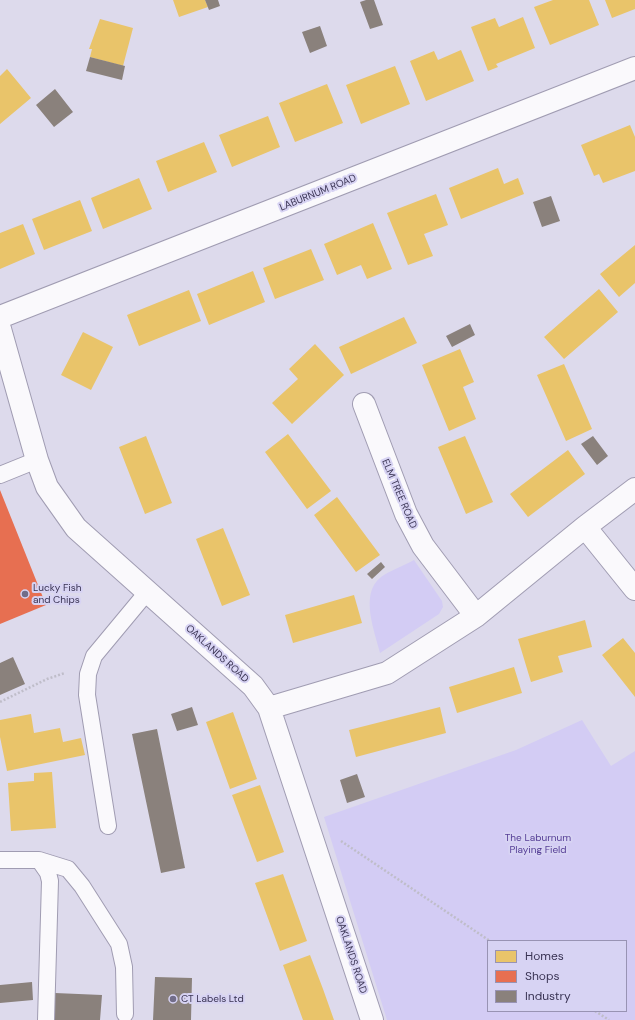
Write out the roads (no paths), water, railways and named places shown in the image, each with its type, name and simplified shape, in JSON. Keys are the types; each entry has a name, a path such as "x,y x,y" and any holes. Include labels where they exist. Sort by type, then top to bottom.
{"street":[{"name":"LABURNUM ROAD","path":"0,317 635,68"},
{"name":"OAKLANDS ROAD","path":"0,329 36,460 46,487 76,528 253,686 269,708 372,1020"},
{"name":"ELM TREE ROAD","path":"364,404 406,514 423,546 476,616"},
{"path":"269,708 387,673 476,616 585,527 635,489"},
{"path":"585,527 635,589"}],"lane":[{"path":"0,475 36,460"},
{"path":"108,826 87,695 88,674 94,656 148,591"},
{"path":"0,860 39,860 68,869 82,886 120,944 124,967 124,1014"},
{"path":"39,860 48,873 50,881 46,1020"}],"place":[{"name":"Lucky Fish and Chips","path":"25,594"},
{"name":"CT Labels Ltd","path":"173,999"}],"park label":[{"name":"The Laburnum Playing Field","path":"538,844"}]}
